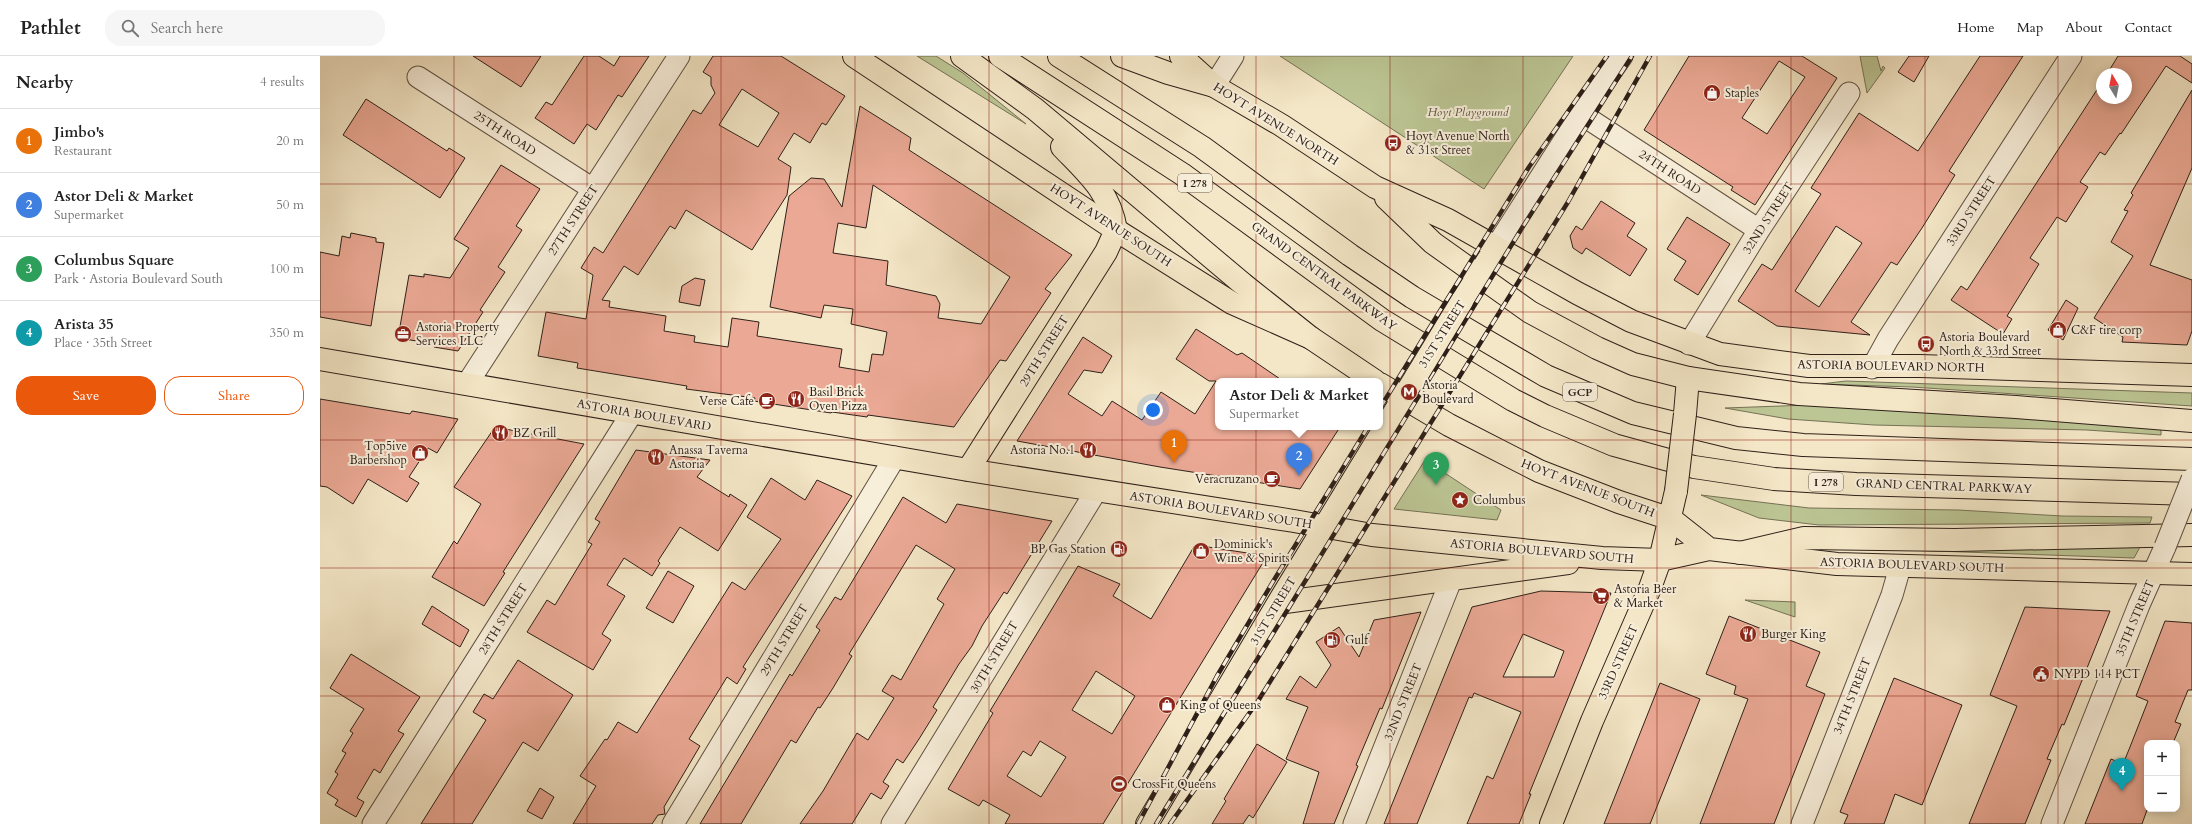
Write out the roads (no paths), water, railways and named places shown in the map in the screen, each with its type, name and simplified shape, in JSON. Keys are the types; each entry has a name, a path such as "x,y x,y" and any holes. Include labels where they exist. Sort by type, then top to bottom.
{"main road":[{"name":"HOYT AVENUE SOUTH","path":"854,56 1116,230 1232,303 1310,338 1370,378"},
{"path":"944,56 977,78 1058,143 1101,189 1113,212 1116,230"},
{"path":"962,56 1035,109 1225,269 1310,338"},
{"name":"GRAND CENTRAL PARKWAY","path":"1000,56 1188,178 1382,320 1513,400 1545,416 1614,445 1694,467 1781,479 1856,484 2192,494"},
{"name":"GCP","path":"1060,56 1202,147 1350,255 1412,297 1546,376 1633,412 1736,438 1803,445 2192,459"},
{"path":"1122,56 1168,73 1214,86"},
{"name":"HOYT AVENUE NORTH","path":"1181,56 1214,86 1280,125 1375,187 1448,220 1496,247"},
{"name":"HOYT AVENUE NORTH","path":"1375,187 1433,243 1479,276"},
{"name":"29TH STREET","path":"968,470 1106,252 1116,230"},
{"name":"ASTORIA BOULEVARD NORTH","path":"1496,247 1624,317 1689,344 1720,354 1801,365 1872,368 1920,366 2192,375"},
{"name":"31ST STREET","path":"1383,429 1496,247"},
{"path":"1479,276 1530,312 1597,348 1633,364 1688,378 1799,394 2016,407 2192,421"},
{"name":"ASTORIA BOULEVARD","path":"320,359 968,470"},
{"name":"33RD STREET","path":"1551,824 1660,560 1671,519 1676,491 1688,378"},
{"name":"HOYT AVENUE SOUTH","path":"1383,386 1402,398 1539,471 1619,502 1671,519 1709,549"},
{"name":"31ST STREET","path":"1147,824 1382,430"},
{"name":"ASTORIA BOULEVARD SOUTH","path":"968,470 1324,526 1372,535 1602,558 1660,560 1709,549 1837,564 1900,567 2192,574"},
{"path":"1740,553 1804,538 1955,540 2192,535"},
{"path":"1278,603 1602,558"}],"street":[{"name":"27TH STREET","path":"467,384 679,56"},
{"path":"1214,86 1233,56"},
{"name":"31ST STREET","path":"1496,247 1582,114 1622,56"},
{"name":"33RD STREET","path":"1872,368 1888,339 2071,56"},
{"name":"25TH ROAD","path":"418,77 593,189"},
{"name":"32ND STREET","path":"1689,344 1759,230 1849,93"},
{"name":"24TH ROAD","path":"1582,114 1759,230"},
{"name":"28TH STREET","path":"374,824 632,413"},
{"name":"29TH STREET","path":"673,824 895,457"},
{"name":"35TH STREET","path":"2052,824 2192,479"},
{"name":"30TH STREET","path":"892,824 1096,491"},
{"name":"34TH STREET","path":"1802,824 1892,595 1900,567"},
{"name":"32ND STREET","path":"1354,824 1451,580"}],"railway":[{"path":"1383,403 1529,167 1607,56"},
{"path":"1156,824 1522,228 1632,56"},
{"path":"1170,824 1258,701 1568,202 1650,56"},
{"path":"1138,824 1217,676 1366,430"}],"place":[{"name":"Staples","path":"1712,93"},
{"name":"Hoyt Avenue North & 31st Street","path":"1393,143"},
{"name":"C&F tire corp","path":"2058,330"},
{"name":"Astoria Property Services LLC","path":"403,334"},
{"name":"Astoria Boulevard North & 33rd Street","path":"1926,344"},
{"name":"Astoria Boulevard","path":"1409,392"},
{"name":"Basil Brick Oven Pizza","path":"796,399"},
{"name":"Verse Cafe","path":"767,401"},
{"name":"BZ Grill","path":"500,433"},
{"name":"Astoria No.1","path":"1088,450"},
{"name":"Top5ive Barbershop","path":"420,453"},
{"name":"Anassa Taverna Astoria","path":"656,457"},
{"name":"Jimbo's","path":"1174,463"},
{"name":"Astor Deli & Market","path":"1299,476"},
{"name":"Veracruzano","path":"1272,479"},
{"name":"Columbus Square","path":"1436,485"},
{"name":"Columbus","path":"1460,500"},
{"name":"BP Gas Station","path":"1119,549"},
{"name":"Dominick's Wine & Spirits","path":"1201,551"},
{"name":"Astoria Beer & Market","path":"1601,596"},
{"name":"Burger King","path":"1748,634"},
{"name":"Gulf","path":"1332,640"},
{"name":"NYPD 114 PCT","path":"2041,674"},
{"name":"King of Queens","path":"1167,705"},
{"name":"CrossFit Queens","path":"1119,784"},
{"name":"Arista 35","path":"2122,791"}],"park label":[{"name":"Hoyt Playground","path":"1468,112"}]}
